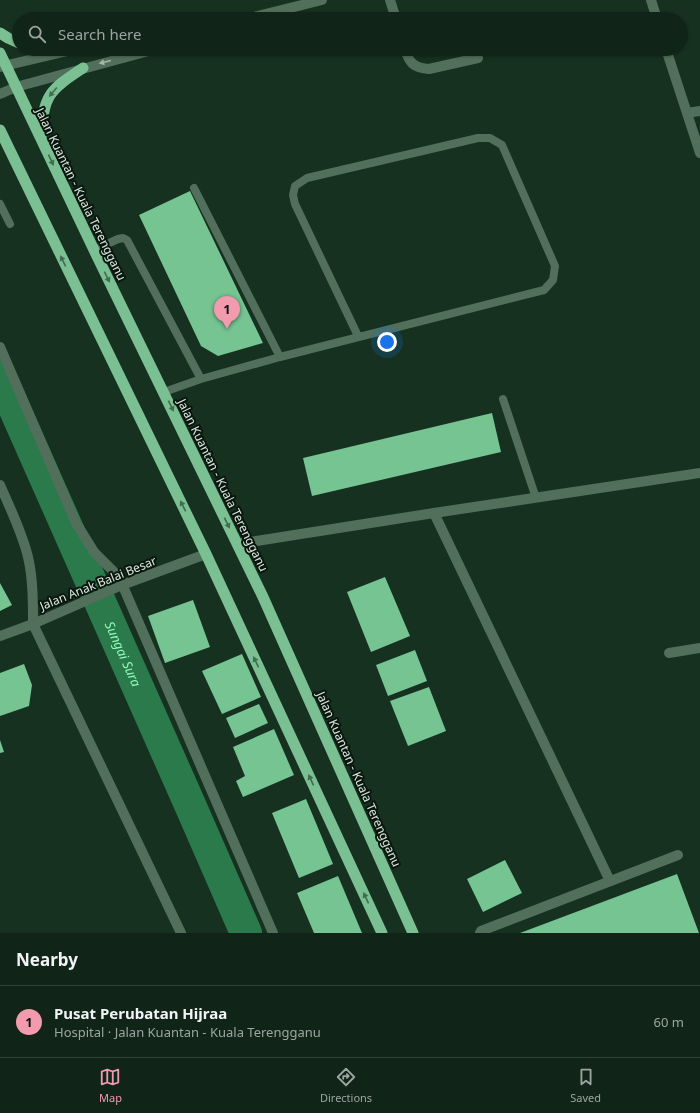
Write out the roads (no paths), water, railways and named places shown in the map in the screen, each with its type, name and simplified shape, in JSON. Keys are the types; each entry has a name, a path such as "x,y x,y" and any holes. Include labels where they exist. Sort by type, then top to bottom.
{"highway":[{"path":"0,32 12,40"},
{"name":"Jalan Kuantan - Kuala Terengganu","path":"0,53 3,66 16,87 263,597 413,933"},
{"path":"41,139 42,117 47,99 54,89 83,68"},
{"path":"0,130 206,554 382,933"}],"street":[{"path":"274,12 322,0"},
{"path":"390,0 394,12"},
{"path":"650,0 654,12"},
{"path":"3,66 46,56"},
{"path":"0,94 16,87 129,56"},
{"path":"407,56 414,66 429,69 478,58"},
{"path":"668,56 700,153"},
{"path":"687,113 700,111"},
{"path":"0,347 76,523 94,552 119,577 117,587 273,933"},
{"path":"237,544 700,473"},
{"path":"0,485 15,518 28,557 32,590 33,624 181,933"},
{"path":"434,513 610,881"},
{"name":"Jalan Anak Balai Besar","path":"0,636 33,624 117,587 206,554"},
{"path":"669,654 700,648"},
{"path":"480,933 678,855"}],"lane":[{"path":"164,392 201,379 358,336 544,290 553,280 555,266 502,145 490,138 478,138 307,178 295,186 293,195 294,204 358,336"},
{"path":"194,188 280,357"},
{"path":"0,204 10,224"},
{"path":"94,250 118,239 123,238 127,240 201,379"},
{"path":"503,399 536,498"}],"waterway":[{"name":"Sungai Sura","path":"0,376 246,933"}],"place":[{"name":"Pusat Perubatan Hijraa","path":"227,329"}]}
